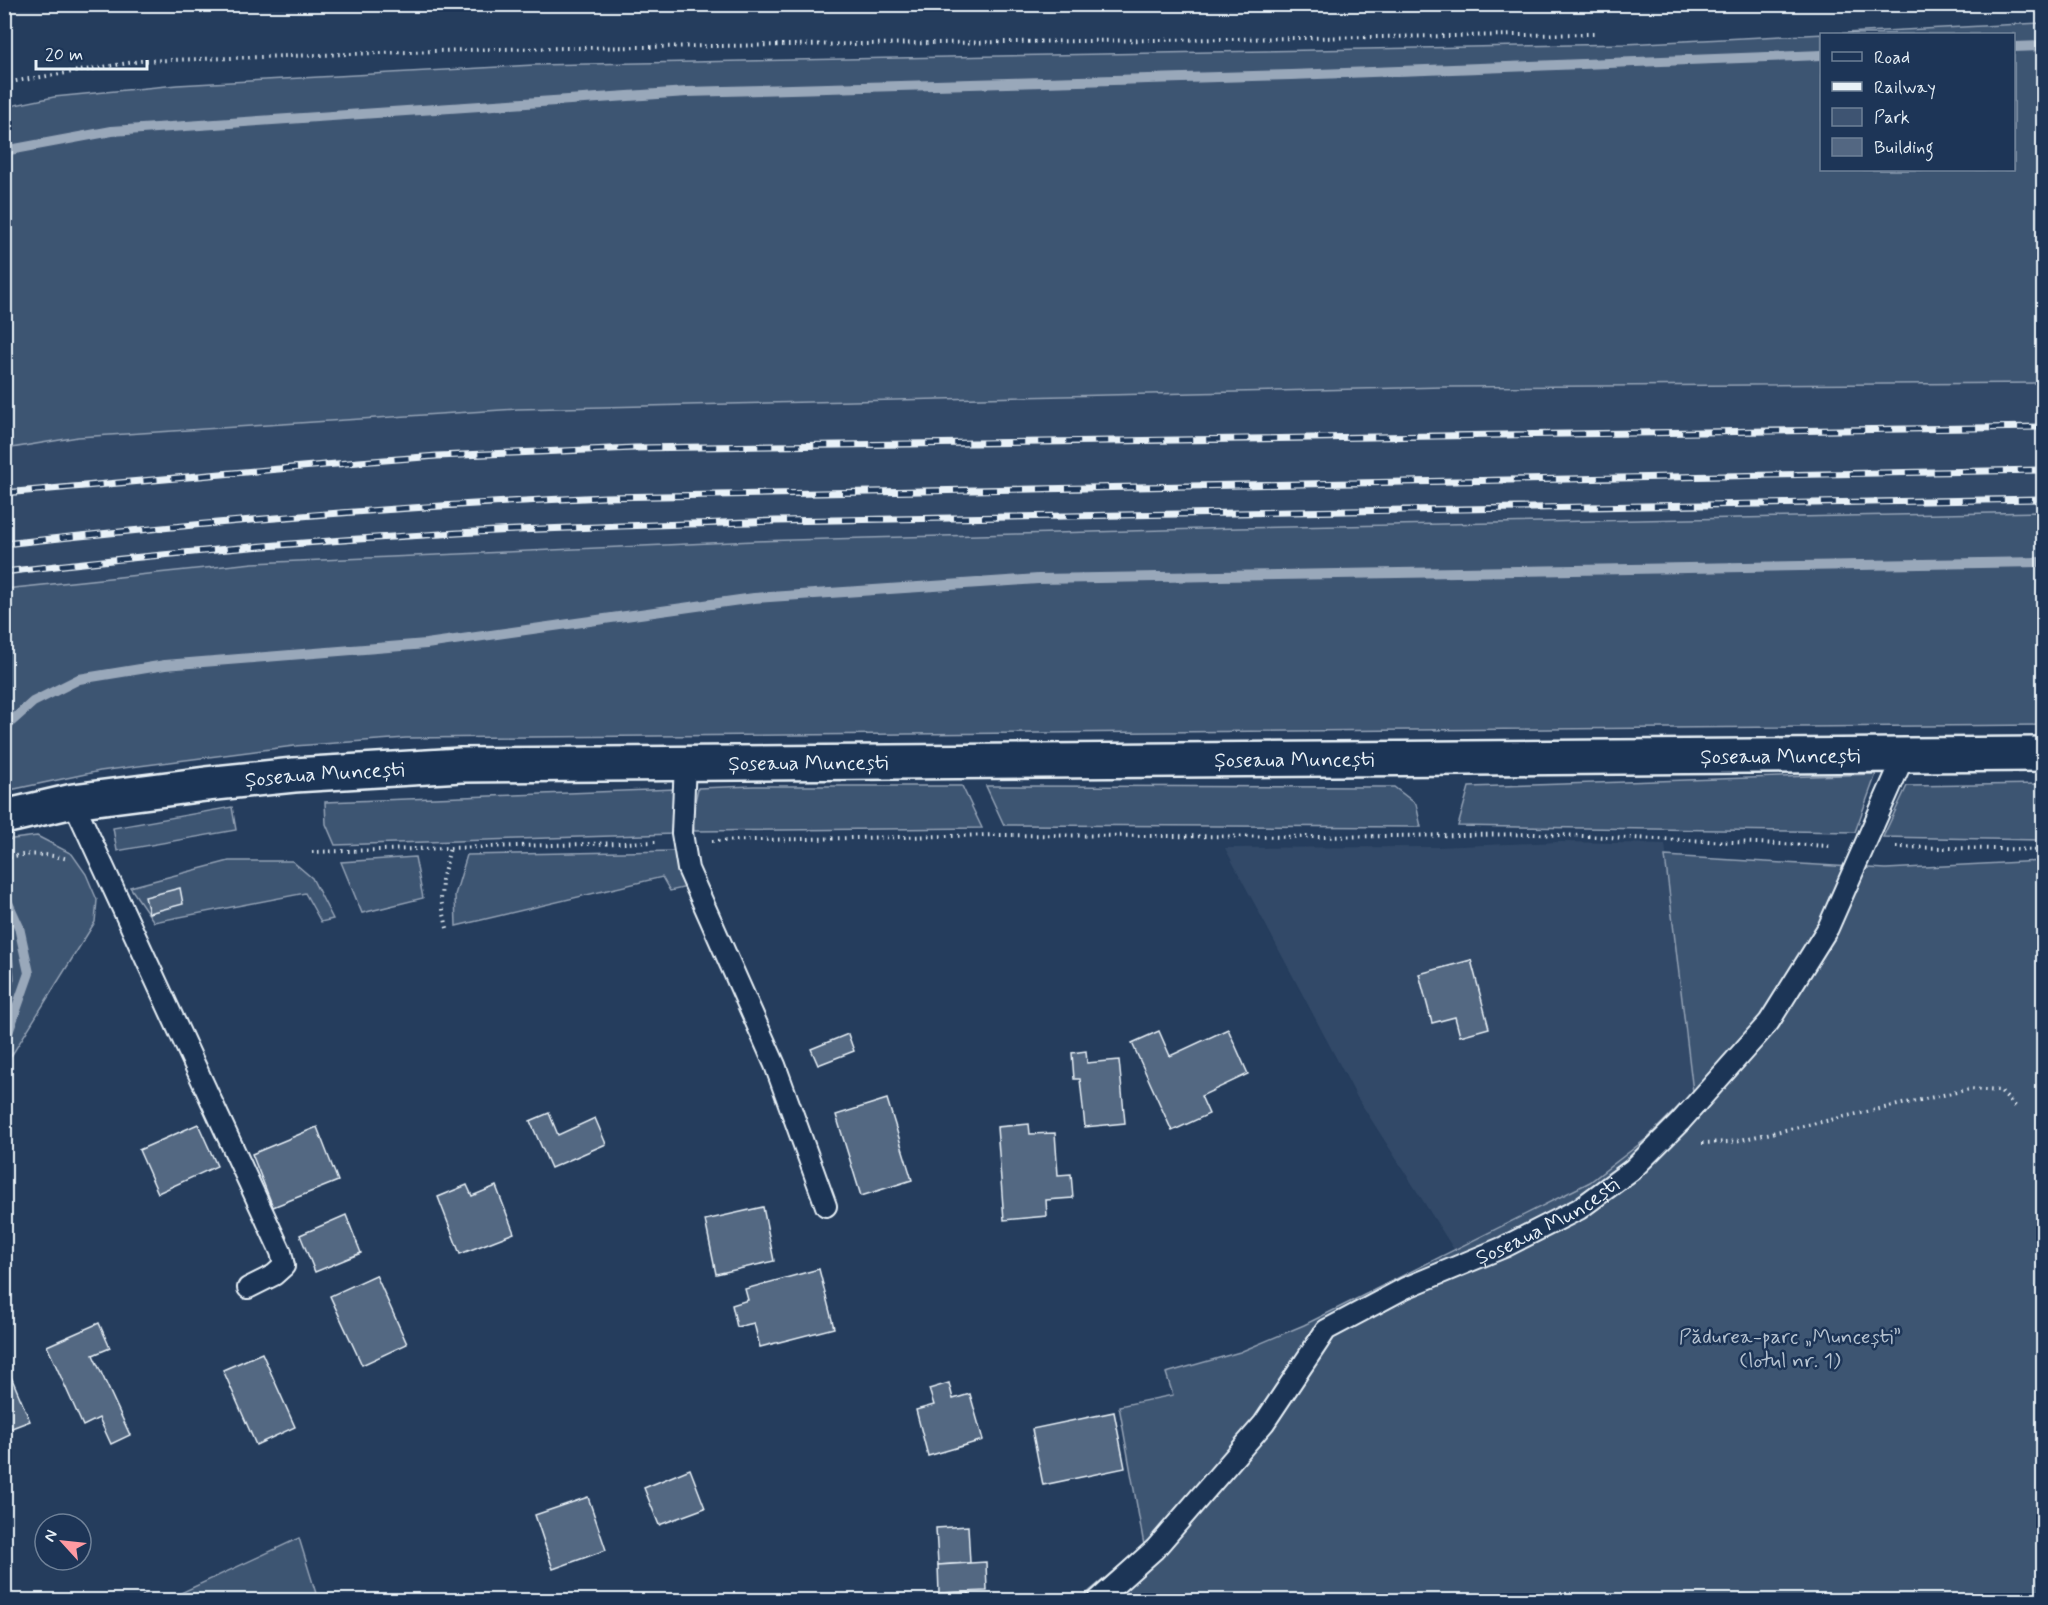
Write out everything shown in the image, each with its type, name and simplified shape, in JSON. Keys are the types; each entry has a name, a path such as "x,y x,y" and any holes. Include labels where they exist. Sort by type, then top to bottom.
{"main road":[{"name":"Șoseaua Muncești","path":"4,817 73,801 206,784 318,773 461,765 2043,754"}],"lane":[{"name":"Șoseaua Muncești","path":"1098,1600 1155,1549 1264,1423 1326,1330 1405,1288 1504,1247 1579,1209 1633,1169 1670,1133 1769,1022 1828,928 1904,756"},
{"path":"685,763 682,833 688,869 775,1065 826,1206"},
{"path":"73,801 281,1252 284,1266 274,1275 248,1288"}],"path":[{"path":"4,83 141,61 486,49 1595,34"},
{"path":"312,852 997,835 1321,837 1533,834 1629,837"},
{"path":"447,928 441,900 442,880 450,848"},
{"path":"4,859 42,855 63,858 105,872"},
{"path":"1670,1133 1696,1143 1731,1142 1970,1089 2000,1091 2018,1108"}],"shaded area":[{"path":"2043,333 2043,569 5,648 5,362"},
{"path":"1560,842 1665,844 1693,1091 1646,1139 1590,1182 1455,1251 1357,1097 1225,848 1438,847"}],"green space":[{"path":"2043,23 2043,383 1443,387 518,409 78,437 5,449 5,107 54,97 177,85 534,65 1625,44 1820,34 1820,171 2015,171 2015,33 1844,33"},
{"path":"2043,512 2043,725 406,738 294,746 100,771 5,791 5,589 253,563 755,541 1238,528"},
{"path":"1876,774 1855,832 1458,826 1469,787"},
{"path":"2043,784 2043,840 1883,837 1907,786"},
{"path":"962,786 982,828 694,831 692,815 698,788"},
{"path":"986,786 1394,787 1416,804 1421,827 1004,825"},
{"path":"676,789 674,834 335,845 326,824 325,802"},
{"path":"232,807 236,830 117,851 113,828"},
{"path":"37,836 72,854 86,874 97,900 95,922 5,1066 5,1009 14,979 11,943 5,922 5,840"},
{"path":"675,851 687,887 670,891 662,877 456,926 455,895 467,855"},
{"name":"Pădurea-parc „Muncești” (lotul nr. 1)","path":"1665,856 1886,869 2043,861 2043,1600 1079,1600 1144,1545 1119,1406 1173,1395 1166,1373 1240,1352 1304,1325 1590,1182 1646,1139 1693,1092"},
{"path":"415,857 423,898 362,913 341,862"},
{"path":"229,861 292,861 312,878 333,919 321,922 305,893 154,922 130,887"},
{"path":"299,1538 318,1600 166,1600"},
{"path":"143,1595 166,1600 140,1600"}],"building":[{"path":"180,888 183,904 149,913 145,897"},
{"path":"1471,960 1489,1028 1460,1036 1455,1017 1432,1023 1419,974"},
{"path":"1228,1029 1248,1074 1201,1096 1209,1114 1172,1131 1132,1043 1159,1031 1170,1056"},
{"path":"848,1034 854,1051 818,1065 811,1049"},
{"path":"1086,1051 1087,1063 1119,1060 1125,1123 1085,1127 1080,1079 1074,1079 1072,1053"},
{"path":"887,1099 912,1180 861,1196 836,1115"},
{"path":"549,1113 558,1135 595,1118 606,1144 551,1168 530,1121"},
{"path":"198,1124 217,1166 158,1193 139,1150"},
{"path":"1029,1124 1030,1134 1055,1133 1058,1175 1071,1174 1073,1198 1046,1200 1047,1216 1004,1220 997,1127"},
{"path":"317,1127 338,1181 273,1207 252,1154"},
{"path":"467,1185 472,1196 496,1186 514,1233 460,1254 438,1197"},
{"path":"763,1207 774,1261 716,1274 705,1220"},
{"path":"346,1215 361,1253 315,1272 300,1235"},
{"path":"819,1269 834,1328 760,1347 754,1323 737,1327 732,1305 748,1300 745,1289"},
{"path":"376,1275 407,1344 362,1365 330,1296"},
{"path":"99,1323 110,1348 93,1355 130,1435 111,1444 99,1418 83,1426 47,1346"},
{"path":"262,1353 295,1427 256,1445 223,1370"},
{"path":"6,1365 30,1421 4,1431 4,1366"},
{"path":"949,1383 953,1399 970,1394 983,1440 928,1456 916,1410 934,1405 929,1389"},
{"path":"1114,1412 1125,1468 1043,1485 1032,1429"},
{"path":"690,1469 705,1508 659,1525 644,1488"},
{"path":"588,1497 606,1550 553,1569 535,1515"},
{"path":"968,1526 970,1563 938,1565 936,1528"},
{"path":"986,1562 987,1591 939,1593 938,1565"},
{"path":"969,1592 969,1600 939,1600 939,1593"}],"waterway":[{"path":"2015,47 2044,46"},
{"path":"4,151 112,131 687,92 1291,75 1820,55"},
{"path":"4,728 33,702 79,679 165,665 426,644 754,598 1038,579 2044,562"},
{"path":"4,894 19,927 29,973 4,1044"}],"railway":[{"path":"4,493 437,456 635,448 2044,427"},
{"path":"4,544 304,516 605,497 2044,470"},
{"path":"4,572 117,559 287,544 577,528 776,521 2044,499"}]}
